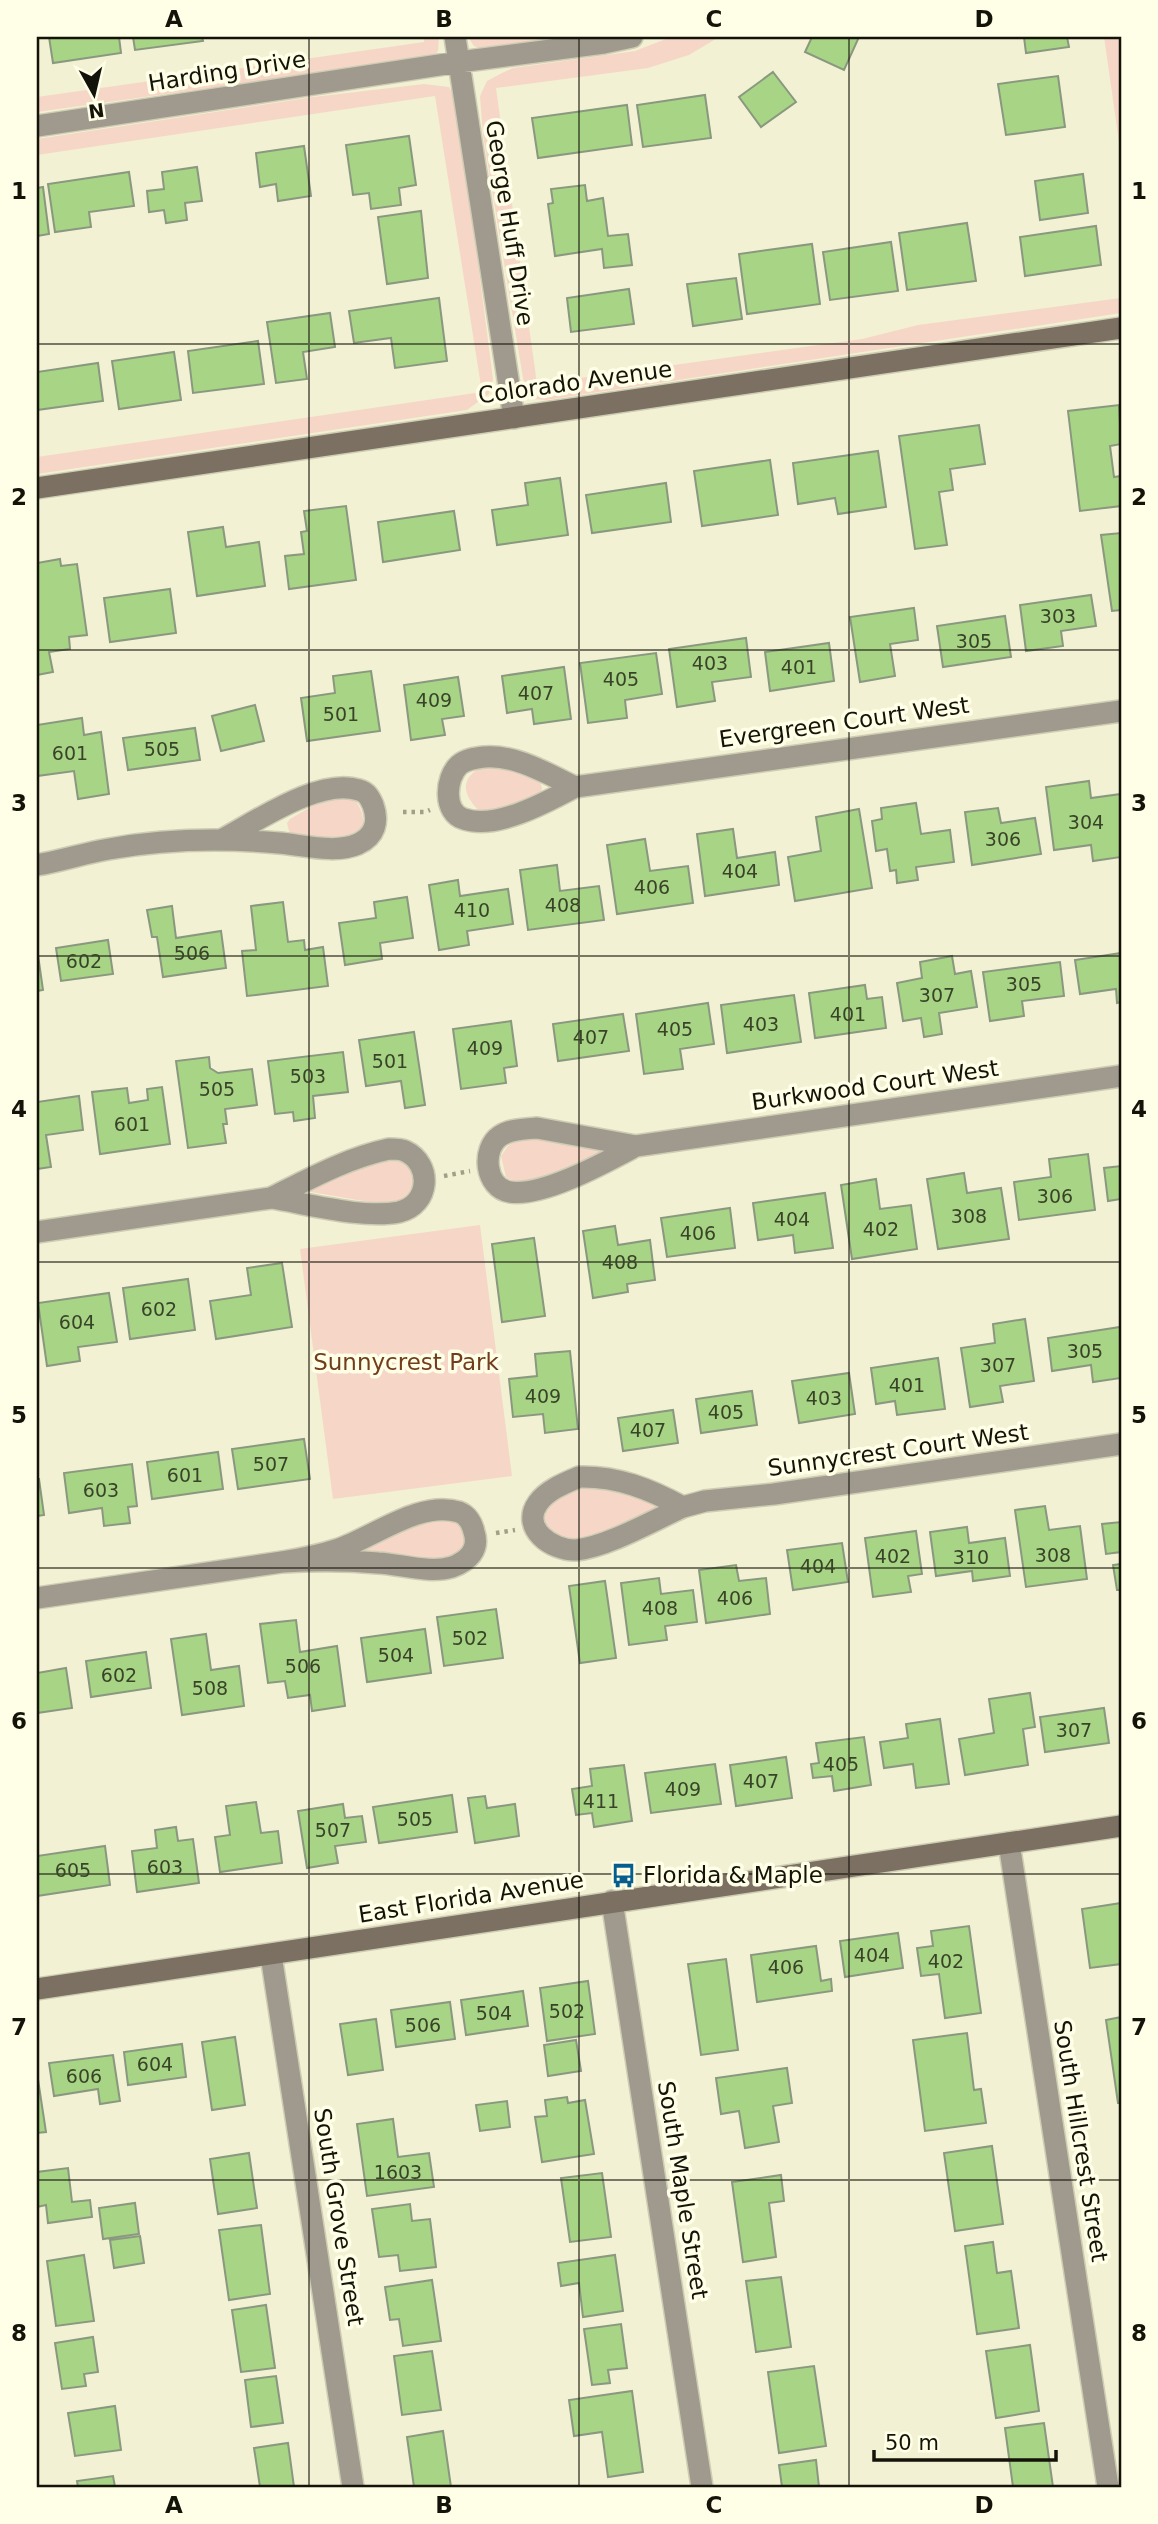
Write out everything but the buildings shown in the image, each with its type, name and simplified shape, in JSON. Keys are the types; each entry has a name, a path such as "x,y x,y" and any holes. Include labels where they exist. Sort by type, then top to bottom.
{"main road":[{"name":"Colorado Avenue","path":"37,488 1121,328"},
{"name":"East Florida Avenue","path":"37,1989 1121,1826"}],"street":[{"name":"George Huff Drive","path":"455,37 514,418"},
{"name":"Harding Drive","path":"37,126 632,37"},
{"name":"Evergreen Court West","path":"575,787 535,769 503,758 486,756 467,760 457,767 449,779 448,795 451,808 461,819 480,822 503,818 553,799 575,787 1121,711"},
{"path":"37,865 108,849 164,842 223,839 337,848 356,845 369,837 375,827 377,814 365,792 348,786 324,790 294,801 223,839"},
{"name":"Burkwood Court West","path":"636,1146 589,1171 533,1191 509,1192 498,1186 489,1174 487,1164 490,1148 499,1136 511,1131 537,1128 636,1146 1121,1076"},
{"path":"37,1232 271,1198 370,1214 398,1212 408,1209 420,1198 425,1186 424,1171 416,1159 404,1150 389,1149 370,1153 335,1167 271,1198"},
{"name":"Sunnycrest Court West","path":"683,1507 655,1492 627,1482 602,1477 579,1478 559,1486 538,1501 532,1514 534,1528 544,1540 558,1548 575,1550 600,1544 683,1507 705,1502 1121,1444"},
{"path":"37,1598 282,1562 339,1549 420,1513 447,1509 464,1514 476,1536 474,1551 469,1559 450,1568 430,1569 328,1559 282,1562"},
{"name":"South Hillcrest Street","path":"1009,1843 1108,2487"},
{"name":"South Maple Street","path":"612,1902 702,2487"},
{"name":"South Grove Street","path":"271,1955 353,2487"}],"path":[{"path":"403,812 425,812 437,807"},
{"path":"439,1176 474,1171"},
{"path":"495,1533 523,1529"}],"green space":[{"path":"424,37 439,37 438,51 433,57 37,112 37,97 424,42"},
{"path":"468,37 578,37 481,49 474,46"},
{"path":"671,37 719,37 689,55 648,68 496,88 537,384 862,339 918,325 1121,298 1121,313 546,400 533,399 526,391 523,378 483,135 480,96 487,81 513,68 635,51"},
{"path":"1104,37 1121,37 1121,156"},
{"path":"424,84 449,87 457,101 493,379 489,394 467,410 37,474 37,457 482,392 435,96 37,155 37,139 313,97"},
{"path":"493,763 540,781 541,793 497,813 480,812 468,795 467,782 475,771"},
{"path":"343,796 355,799 360,807 363,819 361,833 339,842 290,835 287,823 290,819 326,798"},
{"path":"524,1137 604,1149 601,1155 566,1173 529,1184 506,1177 501,1156 508,1146"},
{"path":"384,1157 405,1165 411,1170 413,1177 409,1192 392,1206 305,1191"},
{"name":"Sunnycrest Park","path":"480,1225 512,1476 333,1499 300,1249"},
{"path":"616,1484 659,1505 625,1524 585,1538 561,1538 541,1530 542,1510 568,1489"},
{"path":"446,1517 456,1521 470,1535 468,1548 456,1555 431,1561 417,1561 363,1550 424,1521"}],"place":[{"name":"Florida & Maple","path":"623,1875"}]}
